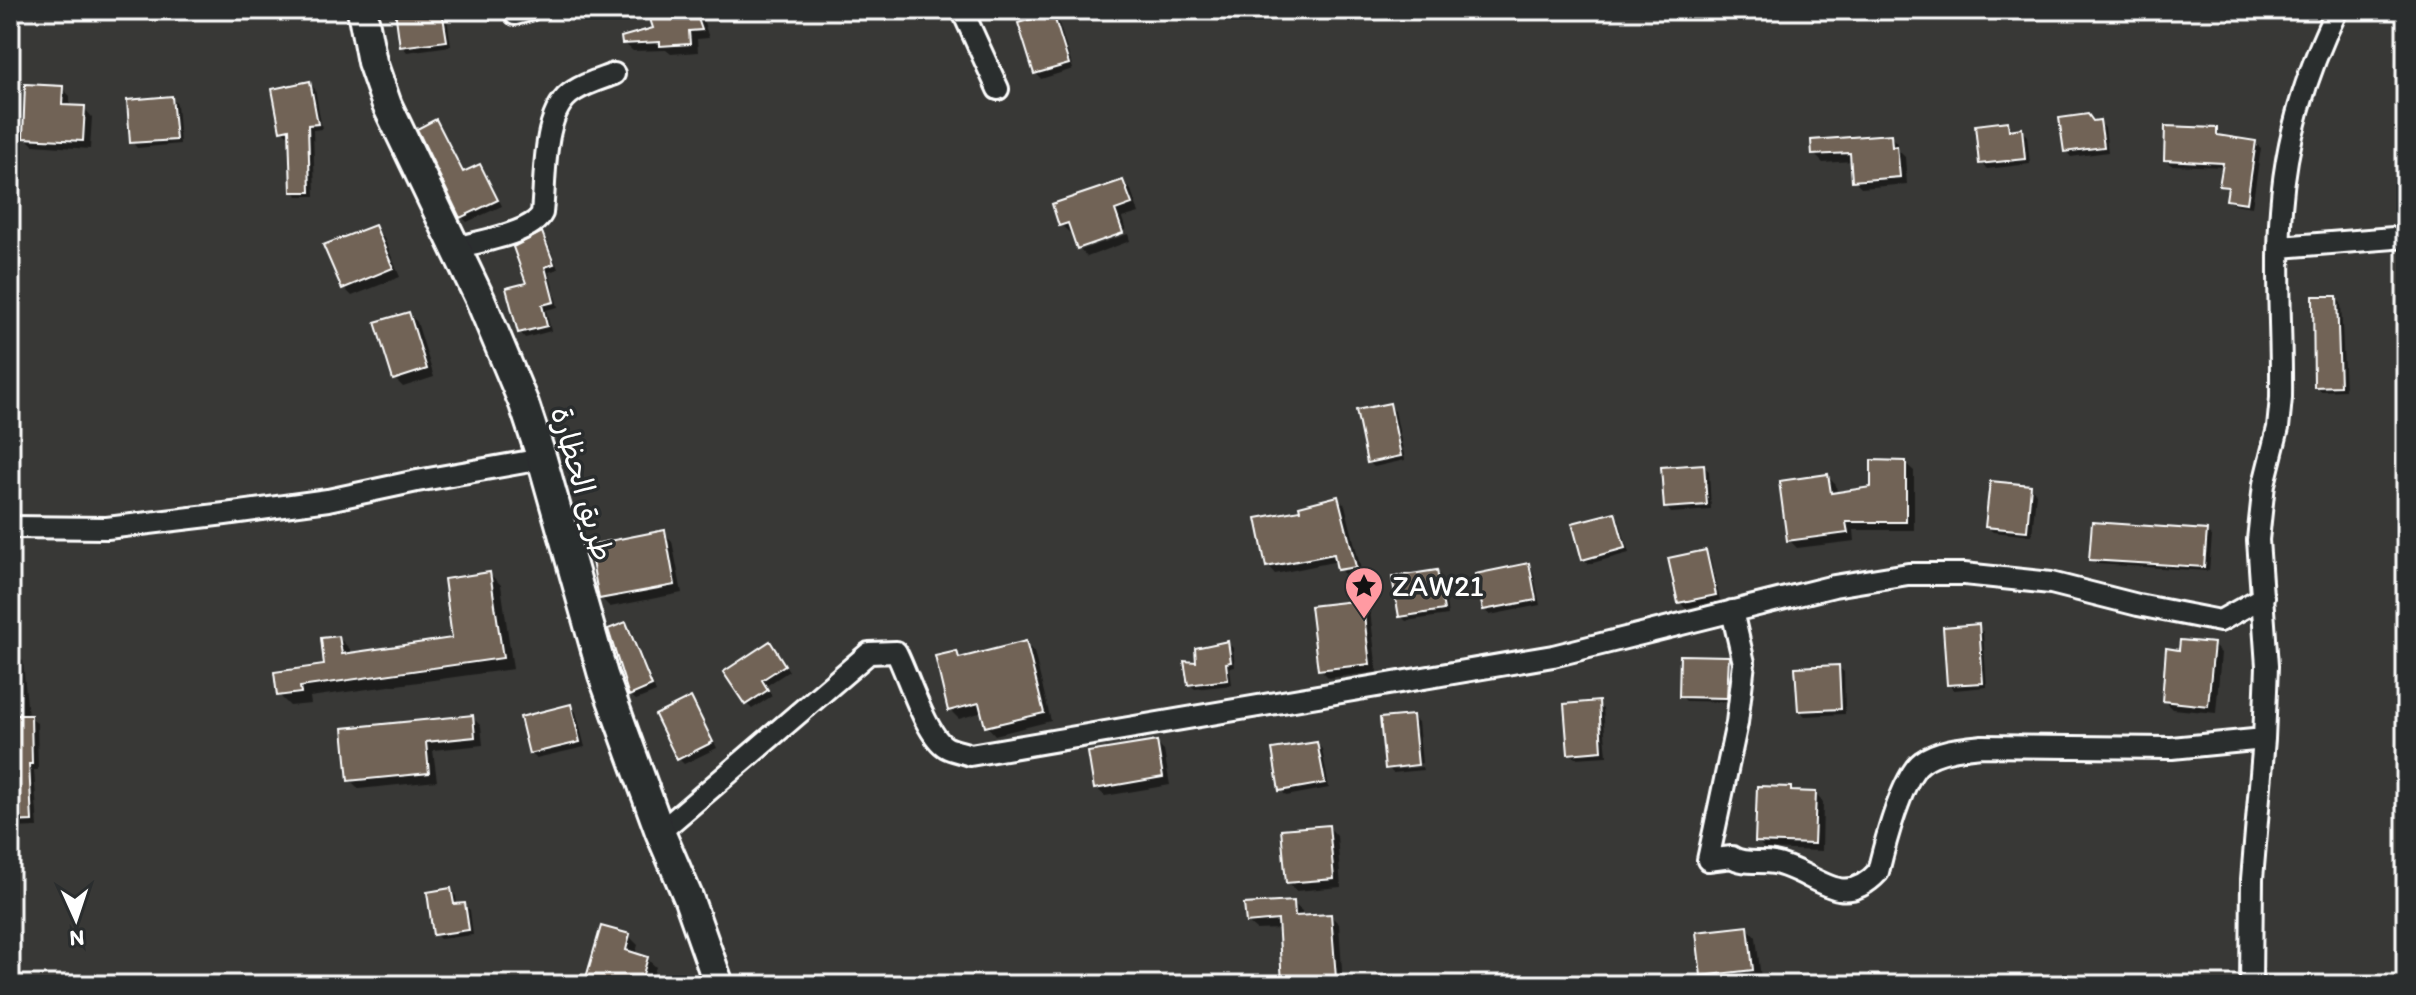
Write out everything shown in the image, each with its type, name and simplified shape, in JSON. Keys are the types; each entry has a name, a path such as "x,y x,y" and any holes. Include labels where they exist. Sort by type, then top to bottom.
{"street":[{"name":"طريق الحظارة","path":"362,10 372,62 387,105 503,351 542,459 603,675 719,985"},
{"path":"962,10 998,89"},
{"path":"2251,985 2252,879 2267,666 2259,569 2260,512 2281,398 2280,247 2284,176 2295,119 2309,72 2337,10"},
{"path":"454,248 525,229 540,219 551,126 560,104 572,91 614,74"},
{"path":"2280,247 2406,237"},
{"path":"10,527 107,528 240,512 328,500 542,459"},
{"path":"660,832 869,653 896,652 909,677 924,721 944,746 970,755 1553,656 1834,586 1908,574 1964,574 2051,583 2220,621 2263,597"},
{"path":"1732,611 1744,663 1737,723 1708,860 1732,857 1738,861 1776,863 1838,889 1855,888 1878,872 1906,784 1914,769 1924,760 1954,749 1982,746 2172,748 2264,739"}],"building":[{"path":"395,10 442,10 447,41 400,47"},
{"path":"647,10 695,10 702,30 689,31 690,44 622,44 621,37 653,28"},
{"path":"1053,13 1069,64 1034,74 1018,23"},
{"path":"310,81 318,124 308,125 310,192 291,192 289,129 280,131 272,89"},
{"path":"25,84 63,86 62,105 85,106 83,141 23,138"},
{"path":"172,96 176,140 130,143 127,100"},
{"path":"2088,114 2093,121 2100,120 2104,147 2064,152 2059,118"},
{"path":"436,119 463,172 480,164 498,200 460,218 417,129"},
{"path":"2008,121 2009,130 2022,128 2025,159 1979,164 1975,125"},
{"path":"2165,126 2217,128 2217,135 2256,141 2247,203 2226,200 2228,187 2219,186 2223,163 2164,160"},
{"path":"1891,134 1892,147 1897,146 1900,177 1852,181 1850,153 1812,155 1811,140"},
{"path":"1123,180 1132,204 1115,210 1123,233 1077,249 1068,223 1059,226 1052,204"},
{"path":"375,225 393,268 342,289 323,245"},
{"path":"542,232 554,264 545,267 554,302 542,305 547,326 518,333 506,288 526,283 513,247"},
{"path":"2313,296 2337,296 2340,386 2314,387"},
{"path":"409,312 427,369 393,380 375,322"},
{"path":"1390,403 1401,456 1367,463 1356,410"},
{"path":"1871,460 1906,461 1906,522 1846,522 1848,533 1787,541 1779,481 1828,474 1831,493 1871,487"},
{"path":"1704,464 1707,505 1664,508 1661,467"},
{"path":"1990,481 2031,485 2027,531 1985,527"},
{"path":"1338,496 1356,567 1337,570 1334,554 1266,567 1256,518 1300,510 1299,506"},
{"path":"1615,512 1625,548 1582,560 1572,523"},
{"path":"2092,522 2207,530 2204,567 2089,560"},
{"path":"665,530 675,585 599,599 589,545"},
{"path":"1706,550 1716,595 1678,603 1668,558"},
{"path":"1529,563 1536,600 1483,610 1475,574"},
{"path":"1437,570 1444,610 1399,617 1392,577"},
{"path":"490,572 503,658 300,687 301,693 277,696 274,672 324,665 321,638 339,636 342,654 452,638 444,579"},
{"path":"1362,600 1370,664 1318,670 1310,606"},
{"path":"626,622 652,686 629,696 608,629"},
{"path":"1979,624 1983,683 1947,685 1943,627"},
{"path":"2180,640 2214,643 2208,706 2162,701 2166,648 2179,650"},
{"path":"770,641 785,665 762,680 768,690 745,705 723,672"},
{"path":"1026,641 1044,713 985,727 979,703 948,711 935,656 957,651 959,658"},
{"path":"1228,641 1231,662 1226,663 1228,680 1188,685 1184,661 1196,662 1195,648"},
{"path":"1680,655 1729,656 1727,698 1679,697"},
{"path":"1839,665 1841,709 1798,711 1795,667"},
{"path":"691,697 713,742 677,760 655,715"},
{"path":"1599,701 1602,751 1568,754 1564,704"},
{"path":"571,704 580,742 529,754 520,717"},
{"path":"10,715 31,715 32,764 29,764 32,821 10,822"},
{"path":"473,715 475,737 426,742 429,773 348,781 343,728"},
{"path":"1413,715 1418,765 1385,769 1380,718"},
{"path":"1157,741 1163,777 1094,789 1088,752"},
{"path":"1317,742 1325,783 1279,791 1272,749"},
{"path":"1757,786 1791,787 1791,791 1816,792 1814,844 1755,842"},
{"path":"1329,825 1334,879 1286,883 1281,829"},
{"path":"451,888 454,904 465,903 469,930 433,935 427,892"},
{"path":"1294,901 1295,916 1331,914 1336,978 1282,982 1278,920 1246,923 1244,904"},
{"path":"601,926 630,934 626,950 648,957 640,985 599,985 585,981"},
{"path":"1748,926 1753,970 1701,976 1696,932"}],"place":[{"name":"ZAW21","path":"1364,620"}]}
